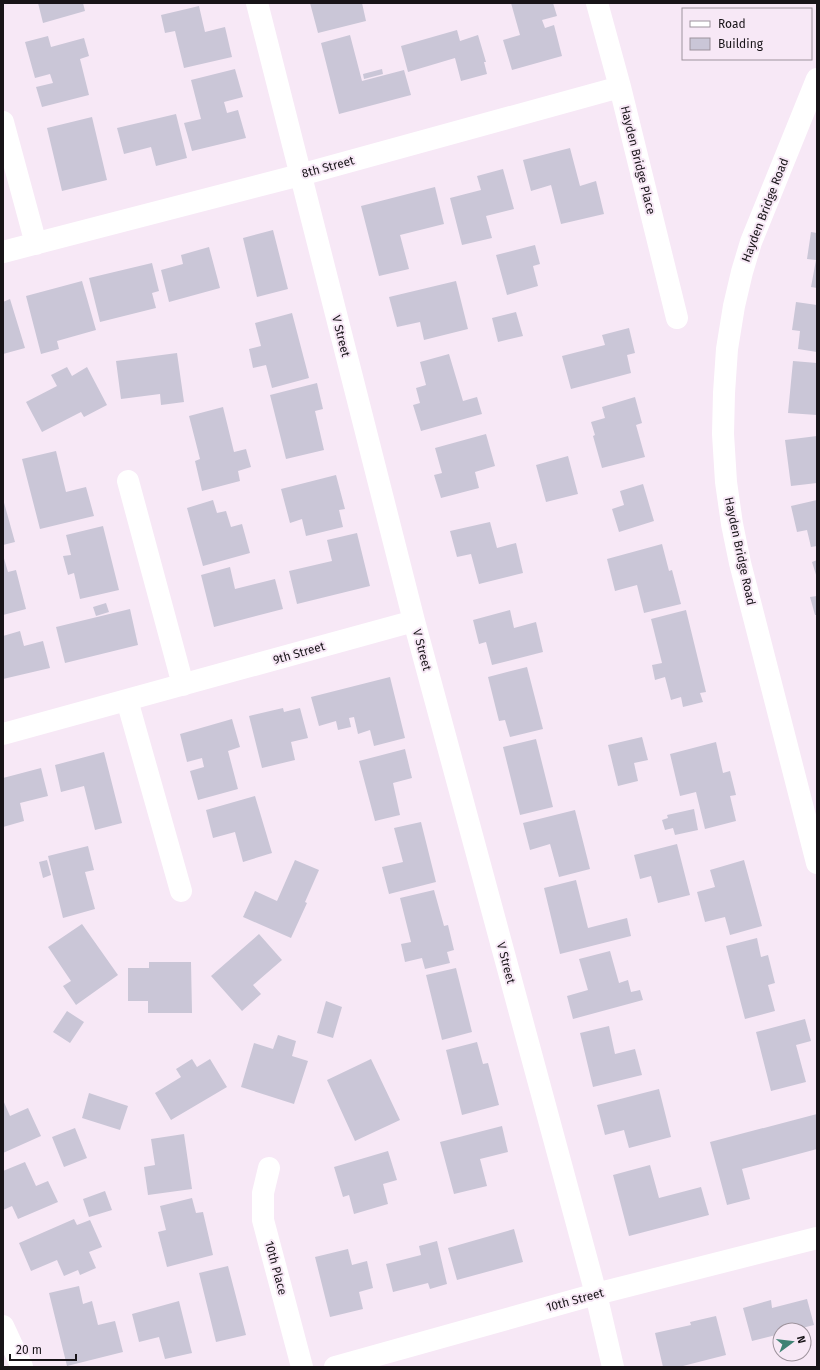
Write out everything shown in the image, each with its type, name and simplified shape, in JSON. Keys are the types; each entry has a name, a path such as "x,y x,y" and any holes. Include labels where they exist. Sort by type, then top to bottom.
{"street":[{"name":"V Street","path":"257,3 414,621 596,1294 614,1367"},
{"name":"Hayden Bridge Place","path":"597,3 620,87 678,318"},
{"name":"Hayden Bridge Road","path":"817,79 751,242 742,272 734,306 727,348 723,434 727,489 740,563 817,862"},
{"name":"8th Street","path":"3,252 300,174 620,87"},
{"path":"3,122 36,244"},
{"path":"128,481 183,685"},
{"name":"9th Street","path":"3,734 414,621"},
{"path":"127,700 181,892"},
{"name":"10th Place","path":"269,1168 264,1193 263,1220 302,1367"},
{"name":"10th Street","path":"335,1367 596,1294 817,1238"},
{"path":"3,1326 22,1367"}],"building":[{"path":"38,3 83,3 85,11 43,23"},
{"path":"310,3 362,3 366,21 318,33"},
{"path":"511,3 553,3 557,16 542,20 545,28 554,25 562,56 512,70 503,40 520,35"},
{"path":"199,6 205,32 225,27 232,57 184,68 175,31 165,33 161,15"},
{"path":"457,30 460,41 478,35 486,62 484,62 487,74 461,81 455,58 408,72 401,46"},
{"path":"350,35 362,81 404,70 411,95 339,114 321,43"},
{"path":"48,36 51,47 84,38 89,56 80,59 89,95 42,107 36,87 53,83 50,74 35,78 25,42"},
{"path":"235,69 243,97 224,102 227,113 238,110 246,138 192,151 184,123 201,119 191,80"},
{"path":"382,69 383,74 364,79 363,74"},
{"path":"176,114 187,158 156,166 151,147 124,154 117,128"},
{"path":"92,117 107,180 62,191 47,128"},
{"path":"570,148 580,186 596,181 604,214 561,224 551,185 531,191 523,160"},
{"path":"503,169 514,209 486,216 492,238 462,245 450,198 481,190 477,176"},
{"path":"435,187 444,224 400,235 409,269 379,276 361,206"},
{"path":"273,230 288,289 257,297 243,238"},
{"path":"811,232 817,233 817,288 811,287 816,260 807,259"},
{"path":"535,245 540,264 533,266 538,286 507,295 496,255"},
{"path":"209,247 220,288 169,302 161,270 183,264 181,255"},
{"path":"152,263 159,291 152,293 156,308 100,322 89,278"},
{"path":"82,281 96,330 57,341 59,349 41,354 26,296"},
{"path":"456,281 468,329 424,340 420,322 397,327 389,297"},
{"path":"10,299 25,348 3,354 3,302"},
{"path":"796,302 817,305 817,352 798,349 800,331 792,330"},
{"path":"516,312 523,336 498,342 492,318"},
{"path":"292,313 309,378 272,388 266,365 253,368 249,349 261,346 255,323"},
{"path":"629,328 635,353 627,355 631,373 571,389 562,356 605,345 602,335"},
{"path":"177,353 184,402 161,405 160,394 121,399 116,361"},
{"path":"449,354 463,401 477,397 482,414 421,431 413,405 420,403 416,388 426,385 420,362"},
{"path":"793,361 817,363 817,415 788,413"},
{"path":"67,367 72,376 87,367 107,405 84,417 81,412 42,432 26,402 57,386 51,375"},
{"path":"317,383 323,409 315,411 324,450 286,459 270,395"},
{"path":"635,397 642,423 636,425 645,457 602,468 593,436 595,435 591,422 605,418 602,407"},
{"path":"223,407 234,452 246,449 251,467 238,471 240,481 202,491 195,461 200,459 189,416"},
{"path":"486,434 495,466 475,472 479,488 441,498 434,475 442,473 435,448"},
{"path":"817,436 817,483 791,486 785,440"},
{"path":"56,451 66,492 86,487 94,516 40,529 22,459"},
{"path":"568,456 578,494 546,502 536,465"},
{"path":"336,475 345,509 339,510 343,527 306,536 302,519 290,523 281,489"},
{"path":"643,484 654,521 619,532 612,509 624,505 620,491"},
{"path":"3,499 15,542 3,545"},
{"path":"213,500 217,513 226,511 231,527 242,524 250,553 203,566 187,508"},
{"path":"817,500 817,546 811,547 807,530 797,532 791,506"},
{"path":"490,522 497,548 516,543 523,573 479,584 471,554 457,557 450,531"},
{"path":"103,526 119,590 80,599 74,573 68,575 63,556 71,555 66,535"},
{"path":"357,533 370,586 297,604 289,571 332,561 327,540"},
{"path":"662,544 669,571 672,570 681,604 644,613 637,585 615,591 607,559"},
{"path":"3,555 8,572 16,570 26,609 3,615"},
{"path":"817,560 817,578 812,562"},
{"path":"230,567 235,589 275,579 283,609 214,627 201,575"},
{"path":"817,596 817,615 815,615 810,597"},
{"path":"106,603 109,612 96,616 93,607"},
{"path":"130,609 138,645 65,663 56,627"},
{"path":"510,610 514,628 536,622 543,652 492,665 486,642 479,644 473,620"},
{"path":"686,610 706,692 700,693 703,702 683,707 681,697 671,700 665,677 655,680 652,665 662,663 651,619"},
{"path":"20,631 24,646 43,641 50,668 3,679 3,636"},
{"path":"527,667 543,729 510,737 505,720 499,721 488,677"},
{"path":"390,677 405,738 374,746 370,730 358,734 354,717 349,718 351,727 338,730 336,721 319,726 311,697"},
{"path":"283,708 284,712 300,708 308,738 291,742 295,760 262,768 249,716"},
{"path":"232,719 240,747 228,751 238,789 198,800 190,771 204,767 202,758 187,762 180,734"},
{"path":"642,737 648,760 634,763 638,781 618,786 608,745"},
{"path":"536,739 553,807 520,815 503,747"},
{"path":"716,742 723,773 730,771 736,795 730,796 736,821 705,829 696,792 680,796 670,754"},
{"path":"405,749 412,778 393,783 400,815 375,821 359,761"},
{"path":"104,752 122,823 95,830 84,786 61,792 55,765"},
{"path":"41,768 48,796 20,803 24,821 3,827 3,778"},
{"path":"255,796 272,853 243,862 235,832 213,838 206,810"},
{"path":"694,809 698,830 675,835 673,828 665,830 662,820 668,818 667,815"},
{"path":"575,810 590,869 559,877 550,844 530,850 523,823"},
{"path":"421,822 436,882 389,894 382,867 403,862 394,828"},
{"path":"677,844 690,895 658,903 651,876 640,879 634,855"},
{"path":"88,846 94,870 85,872 95,909 63,918 48,856"},
{"path":"47,860 51,875 43,878 39,862"},
{"path":"295,860 319,870 305,902 307,903 291,938 243,917 255,891 277,901"},
{"path":"744,860 762,926 730,935 725,917 705,922 697,892 715,887 710,870"},
{"path":"576,880 588,928 627,918 631,936 560,954 544,888"},
{"path":"434,890 444,926 448,925 454,950 447,952 450,963 425,969 422,958 405,962 401,944 411,942 400,898"},
{"path":"82,924 118,975 76,1005 63,986 71,981 48,947"},
{"path":"259,934 282,960 253,985 261,994 242,1011 211,976"},
{"path":"757,938 761,957 768,955 775,983 768,985 775,1011 745,1019 726,946"},
{"path":"610,951 619,983 628,980 631,992 640,990 643,1000 573,1019 567,996 588,990 579,959"},
{"path":"149,962 191,962 192,1013 148,1013 148,1001 128,1001 128,968 149,968"},
{"path":"456,968 472,1032 442,1040 426,975"},
{"path":"326,1001 342,1007 333,1038 317,1033"},
{"path":"67,1011 84,1022 70,1043 53,1032"},
{"path":"805,1019 811,1041 796,1045 806,1082 771,1091 756,1032"},
{"path":"609,1026 615,1054 635,1049 642,1075 593,1087 580,1033"},
{"path":"278,1035 296,1041 292,1056 308,1061 294,1104 241,1087 254,1043 273,1049"},
{"path":"477,1042 483,1064 488,1063 499,1105 462,1115 446,1050"},
{"path":"192,1059 197,1067 210,1059 227,1087 171,1120 155,1093 181,1077 176,1069"},
{"path":"371,1059 400,1120 355,1141 327,1080"},
{"path":"659,1089 671,1137 629,1148 624,1130 605,1135 597,1105"},
{"path":"89,1093 128,1106 120,1130 82,1118"},
{"path":"3,1100 10,1116 28,1108 41,1136 3,1153"},
{"path":"817,1114 817,1149 742,1169 750,1199 727,1205 710,1142"},
{"path":"502,1126 508,1152 480,1159 487,1186 454,1194 440,1142"},
{"path":"75,1128 87,1158 64,1167 52,1137"},
{"path":"184,1134 192,1189 148,1195 144,1167 155,1165 151,1139"},
{"path":"388,1151 397,1180 383,1184 388,1204 354,1214 349,1195 343,1197 334,1167"},
{"path":"25,1162 36,1186 48,1181 58,1202 18,1219 12,1206 3,1210 3,1171"},
{"path":"650,1165 659,1198 701,1187 709,1215 629,1236 613,1175"},
{"path":"105,1191 112,1210 89,1217 83,1199"},
{"path":"192,1198 196,1213 203,1212 213,1255 167,1267 158,1232 166,1230 160,1206"},
{"path":"74,1219 77,1225 90,1220 102,1247 89,1252 96,1268 80,1275 78,1270 64,1276 57,1260 31,1271 19,1243"},
{"path":"514,1229 523,1262 457,1280 448,1248"},
{"path":"437,1241 447,1284 430,1289 428,1283 393,1292 386,1264 421,1255 419,1246"},
{"path":"348,1249 352,1265 367,1261 373,1288 359,1292 363,1309 330,1317 315,1257"},
{"path":"228,1266 246,1335 216,1342 199,1273"},
{"path":"79,1286 83,1304 92,1301 98,1325 115,1321 123,1352 67,1366 49,1293"},
{"path":"807,1299 814,1325 812,1326 812,1322 772,1322 772,1336 752,1341 743,1308 771,1300 772,1308"},
{"path":"179,1301 192,1353 165,1359 159,1337 139,1342 132,1314"},
{"path":"716,1316 726,1355 679,1367 663,1367 655,1333 691,1325 690,1322"}]}
